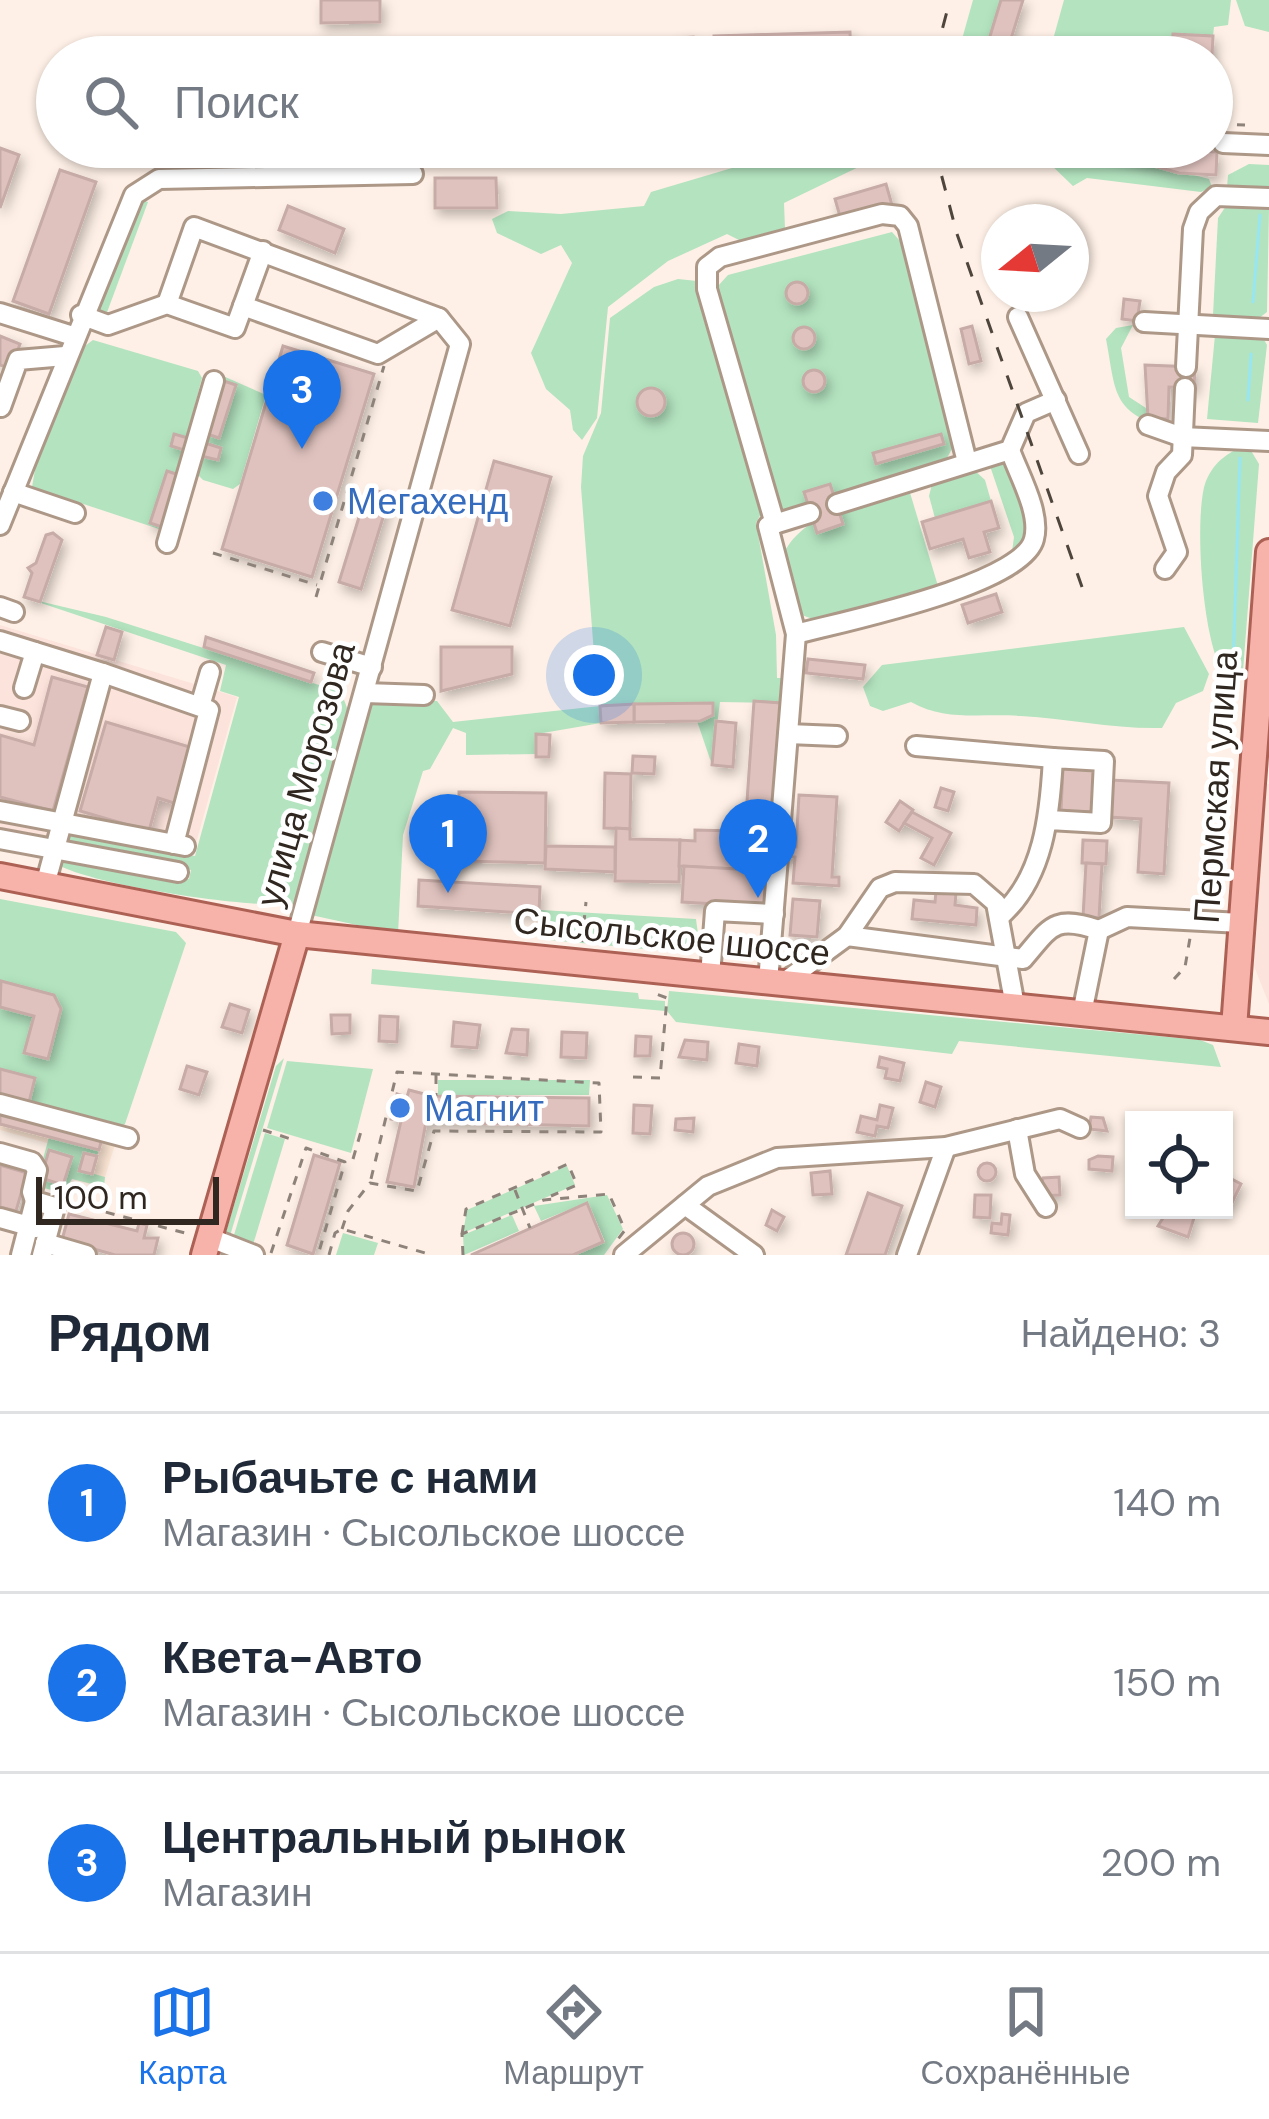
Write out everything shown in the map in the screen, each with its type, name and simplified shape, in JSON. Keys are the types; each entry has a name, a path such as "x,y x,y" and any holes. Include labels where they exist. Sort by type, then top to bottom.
{"main road":[{"name":"Пермская улица","path":"1234,1028 1269,552"},
{"name":"Сысольское шоссе","path":"0,877 297,934 1269,1031"},
{"name":"улица Морозова","path":"199,1242 297,934"}],"street":[{"path":"1233,137 1269,145"},
{"path":"0,525 81,315 134,195 159,179 413,174"},
{"path":"1186,367 1193,229 1199,212 1216,196 1269,198"},
{"path":"775,524 707,289 707,267 720,257 882,214 899,216 908,226 967,462"},
{"path":"167,304 194,227 440,318"},
{"path":"81,315 108,325 167,304 236,328 263,251"},
{"path":"243,306 378,354 440,318"},
{"path":"0,314 73,337"},
{"path":"1018,317 1079,454"},
{"name":"улица Морозова","path":"297,934 460,356 455,333 440,318"},
{"path":"1144,322 1269,328"},
{"path":"40,422 0,407 18,361 65,356"},
{"path":"167,543 214,381"},
{"path":"1165,569 1177,552 1158,496 1166,472 1181,454 1185,388"},
{"path":"796,634 909,604 1016,564 1031,548 1036,529 1010,450 1026,412 1056,400"},
{"path":"1148,425 1182,437 1269,441"},
{"path":"837,504 1010,450"},
{"path":"13,492 75,513"},
{"path":"776,983 774,914 796,634 769,526 810,513"},
{"path":"0,641 201,703 209,710 180,845 0,811"},
{"path":"24,688 35,652"},
{"path":"322,652 372,667"},
{"path":"201,703 211,672"},
{"path":"45,885 103,673"},
{"path":"365,693 424,695"},
{"path":"788,734 837,736"},
{"path":"916,746 1104,760 1101,823 1049,820"},
{"path":"999,917 1015,904 1049,820 1053,758"},
{"path":"0,839 178,872"},
{"path":"776,983 847,936 868,900 895,882 974,884 996,903 1015,1006"},
{"path":"710,976 715,911 774,914"},
{"path":"847,936 1023,959 1035,940 1056,925 1077,922 1099,930 1127,917 1241,923"},
{"path":"1082,1013 1099,930"},
{"path":"0,1104 128,1138"},
{"path":"624,1255 732,1173 777,1158 946,1147 1060,1119 1080,1128"},
{"path":"1017,1129 1025,1174 1046,1208"},
{"path":"907,1255 946,1147"},
{"path":"0,1153 32,1162 37,1170 32,1192 41,1239"},
{"path":"685,1205 754,1255"},
{"path":"0,1217 86,1255"},
{"path":"21,1255 41,1239"},
{"path":"199,1242 254,1255"}],"path":[{"path":"1233,130 1245,125"},
{"path":"316,597 385,366 367,360"},
{"path":"213,553 319,585"},
{"path":"582,950 586,902"},
{"path":"1174,979 1185,967 1193,920"},
{"path":"633,1077 660,1078 667,998 656,994"},
{"path":"329,1255 335,1233 370,1183 397,1072 594,1079 602,1092 601,1132 437,1127 417,1191 370,1183"},
{"path":"436,1074 436,1096"},
{"path":"353,1159 362,1128"},
{"path":"263,1130 297,1141"},
{"path":"270,1255 299,1154 306,1148 345,1162 318,1255"},
{"path":"462,1234 577,1185 568,1165 466,1209 462,1234 463,1255"},
{"path":"514,1188 530,1228"},
{"path":"544,1199 609,1194 625,1230"},
{"path":"63,1207 69,1203 199,1242"},
{"path":"342,1229 432,1255"}],"shaded area":[{"path":"0,625 237,697 184,886 0,847"},
{"path":"1269,784 1269,1004 1254,966"},
{"path":"0,1105 112,1135 115,1144 102,1187 75,1180 76,1151 0,1130"}],"green space":[{"path":"973,0 1003,0 994,36 963,36"},
{"path":"1064,0 1231,0 1228,25 1214,27 1213,36 1054,36"},
{"path":"1236,0 1269,0 1269,32 1245,26"},
{"path":"1249,164 1269,165 1269,192 1227,187 1228,175"},
{"path":"732,168 856,168 784,203 785,229 741,241 727,234 668,261 608,307 597,418 582,440 573,430 570,410 546,389 531,353 572,263 561,245 541,254 497,233 492,219 508,211 561,214 644,206 651,192"},
{"path":"1054,168 1167,168 1209,179 1212,187 1201,192 1087,178 1073,186"},
{"path":"139,199 148,202 106,315 95,313"},
{"path":"1226,206 1269,209 1267,312 1259,318 1213,315 1218,218"},
{"path":"892,232 900,241 955,443 946,460 779,511 718,286 728,275"},
{"path":"678,279 697,281 763,510 756,523 776,635 777,678 785,678 772,829 780,703 720,702 712,765 697,721 712,703 601,706 601,723 537,734 536,754 466,755 466,733 453,728 430,769 423,771 403,835 398,934 311,915 372,698 437,701 453,722 600,706 604,687 596,679 581,487 583,456 601,413 610,318 654,287"},
{"path":"1133,325 1121,348 1129,397 1149,410 1149,418 1168,419 1167,428 1135,415 1115,386 1106,339 1116,328"},
{"path":"1215,335 1263,338 1267,345 1258,423 1207,419"},
{"path":"93,340 198,371 202,378 162,530 32,487 37,458 81,349"},
{"path":"223,376 266,395 240,484 233,489 203,480 194,471"},
{"path":"1247,444 1259,464 1243,671 1231,683 1221,670 1207,619 1200,523 1210,474 1222,458"},
{"path":"1003,456 1030,532 1011,559 1014,537 988,460"},
{"path":"973,469 985,480 991,501 935,518 929,496 933,480"},
{"path":"908,486 938,586 910,598 815,620 802,615 783,555 792,540 837,510"},
{"path":"26,598 106,617 341,692 349,713 295,904 173,894 102,880 57,864 61,857 189,879 191,870 67,844 68,835 195,856 239,697 220,691 226,665"},
{"path":"1184,627 1209,674 1203,691 1176,703 1162,728 951,714 911,702 883,711 870,706 863,687 882,665"},
{"path":"0,899 176,932 186,943 125,1124 118,1129 0,1099"},
{"path":"541,910 696,919 699,942 687,953 539,939"},
{"path":"372,969 638,993 639,999 665,1001 665,1011 371,984"},
{"path":"669,991 1200,1040 1213,1045 1221,1067 959,1041 952,1054 676,1022 667,1011"},
{"path":"284,1058 229,1239 226,1232 276,1066"},
{"path":"287,1061 373,1069 351,1153 267,1128"},
{"path":"438,1080 590,1080 589,1095 438,1095"},
{"path":"265,1133 285,1139 252,1248 234,1235"},
{"path":"49,1137 99,1150 97,1156 84,1153 80,1170 105,1177 104,1187 72,1179 63,1193 40,1187 37,1181"},
{"path":"567,1166 575,1185 463,1233 467,1210"},
{"path":"607,1195 623,1229 604,1255 575,1255 605,1242 588,1202 541,1221 534,1206"},
{"path":"512,1215 519,1231 464,1255 463,1235"},
{"path":"343,1233 378,1243 374,1255 336,1255"}],"building":[{"path":"321,0 380,0 380,22 321,23"},
{"path":"1001,0 1023,0 1012,36 990,36"},
{"path":"850,32 850,36 714,36"},
{"path":"0,148 19,155 0,208"},
{"path":"1161,168 1216,168 1216,175"},
{"path":"60,170 96,182 49,314 13,301"},
{"path":"435,178 496,178 497,208 435,208"},
{"path":"886,184 892,205 841,220 835,199"},
{"path":"288,206 344,229 335,253 279,230"},
{"path":"797,282 808,293 797,304 786,293"},
{"path":"1124,299 1140,301 1137,321 1122,319"},
{"path":"972,326 981,361 969,364 961,329"},
{"path":"804,327 815,338 804,349 793,338"},
{"path":"0,336 20,344 11,369 0,365"},
{"path":"283,346 374,374 312,577 222,549"},
{"path":"1145,365 1195,367 1194,388 1169,387 1168,419 1148,418"},
{"path":"814,370 825,381 814,392 803,381"},
{"path":"224,381 236,385 219,438 207,434"},
{"path":"651,388 661,392 665,402 661,412 651,416 641,412 637,402 641,392"},
{"path":"174,434 188,438 184,450 171,446"},
{"path":"941,434 944,444 876,464 873,453"},
{"path":"205,443 221,448 218,460 201,456"},
{"path":"494,461 551,477 510,626 452,610"},
{"path":"167,471 179,475 162,527 150,523"},
{"path":"830,484 843,524 817,533 804,492"},
{"path":"368,488 390,495 361,589 339,582"},
{"path":"991,501 999,528 984,532 990,552 969,558 963,539 930,549 922,522"},
{"path":"53,533 62,540 40,602 24,597 32,573 28,568 36,563 46,535"},
{"path":"996,594 1002,612 968,623 962,605"},
{"path":"106,627 122,632 114,660 97,655"},
{"path":"206,637 314,673 311,682 204,647"},
{"path":"441,647 512,647 512,674 441,691"},
{"path":"808,659 865,665 863,679 806,673"},
{"path":"52,677 88,687 53,811 0,797 0,735 34,745"},
{"path":"754,701 781,703 772,832 756,831 746,815"},
{"path":"713,703 713,715 700,721 634,722 634,704"},
{"path":"634,704 634,722 601,723 600,706"},
{"path":"716,721 736,723 733,767 712,765"},
{"path":"106,722 193,748 177,804 158,798 149,831 80,811"},
{"path":"536,734 550,735 549,757 536,757"},
{"path":"633,756 655,757 654,774 632,773"},
{"path":"1063,767 1096,769 1093,812 1061,811"},
{"path":"605,773 631,774 630,829 604,828"},
{"path":"1110,780 1169,783 1164,874 1138,872 1141,819 1108,817"},
{"path":"941,788 954,792 948,811 935,807"},
{"path":"459,792 546,793 545,863 459,861 459,868 441,868 441,801 459,802"},
{"path":"799,795 837,797 832,877 839,877 839,886 793,883 795,857 783,856 784,846 796,847"},
{"path":"900,801 913,810 899,831 886,822"},
{"path":"912,812 951,833 934,865 921,858 932,838 904,823"},
{"path":"616,828 630,829 630,839 680,840 679,882 615,881"},
{"path":"695,830 736,831 735,869 679,866 680,840 695,841"},
{"path":"1083,840 1107,841 1106,864 1082,863"},
{"path":"546,846 615,847 615,872 545,869"},
{"path":"755,850 770,851 766,907 682,902 684,866 735,869 735,858 754,859"},
{"path":"1086,863 1102,864 1099,918 1083,917"},
{"path":"419,880 540,887 539,914 418,906"},
{"path":"936,891 956,893 955,905 977,908 976,925 912,919 914,900 935,902"},
{"path":"793,899 820,901 817,937 790,935"},
{"path":"1,981 54,995 61,1009 48,1059 24,1053 34,1016 0,1007"},
{"path":"230,1004 249,1010 242,1033 222,1027"},
{"path":"331,1015 350,1015 350,1033 332,1034"},
{"path":"380,1016 398,1017 397,1042 379,1041"},
{"path":"454,1022 480,1025 477,1048 452,1046"},
{"path":"512,1029 528,1030 527,1055 506,1053"},
{"path":"562,1032 587,1033 586,1058 561,1057"},
{"path":"636,1036 651,1037 650,1056 635,1056"},
{"path":"685,1040 708,1042 707,1060 679,1057"},
{"path":"739,1044 759,1047 757,1066 736,1063"},
{"path":"880,1057 904,1063 900,1081 885,1078 887,1069 878,1067"},
{"path":"187,1066 207,1072 199,1095 180,1089"},
{"path":"0,1069 35,1078 29,1102 0,1095"},
{"path":"926,1082 941,1087 935,1107 920,1102"},
{"path":"409,1090 432,1096 589,1098 589,1126 426,1122 414,1187 387,1182 401,1121 391,1119 397,1094 407,1097"},
{"path":"634,1105 652,1106 650,1134 633,1133"},
{"path":"880,1105 893,1108 888,1128 877,1126 875,1136 857,1132 861,1116 877,1120"},
{"path":"0,1111 102,1138 99,1150 0,1124"},
{"path":"1091,1117 1103,1118 1107,1131 1089,1129"},
{"path":"694,1118 693,1132 675,1130 676,1119"},
{"path":"49,1150 72,1157 63,1185 41,1178"},
{"path":"84,1153 97,1156 92,1174 79,1171"},
{"path":"314,1155 340,1163 313,1254 287,1245"},
{"path":"1113,1157 1112,1171 1089,1169 1089,1160"},
{"path":"987,1163 996,1172 987,1181 978,1172"},
{"path":"0,1165 27,1173 16,1211 0,1207"},
{"path":"830,1171 832,1194 813,1195 811,1173"},
{"path":"1059,1177 1060,1195 1040,1196 1043,1178"},
{"path":"868,1193 902,1206 885,1255 846,1255"},
{"path":"975,1195 991,1195 990,1218 974,1217"},
{"path":"587,1203 603,1242 573,1255 471,1255"},
{"path":"772,1210 784,1217 777,1231 766,1225"},
{"path":"69,1214 137,1231 139,1223 147,1225 144,1238 158,1238 154,1255 115,1255 62,1240"},
{"path":"1002,1214 1010,1215 1008,1235 991,1233 992,1223 1001,1224"},
{"path":"1162,1219 1194,1219 1188,1237 1158,1226"},
{"path":"683,1233 694,1244 683,1255 672,1244"}],"waterway":[{"path":"1253,302 1260,215"},
{"path":"1248,400 1251,354"},
{"path":"1232,697 1240,458"}],"railway":[{"path":"941,36 950,0"},
{"path":"940,168 957,234 1082,587"}],"place":[{"name":"Центральный рынок","path":"302,449"},
{"name":"Мегахенд","path":"323,501"},
{"name":"Рыбачьте с нами","path":"448,893"},
{"name":"Квета-Авто","path":"758,898"},
{"name":"Магнит","path":"400,1108"}]}
